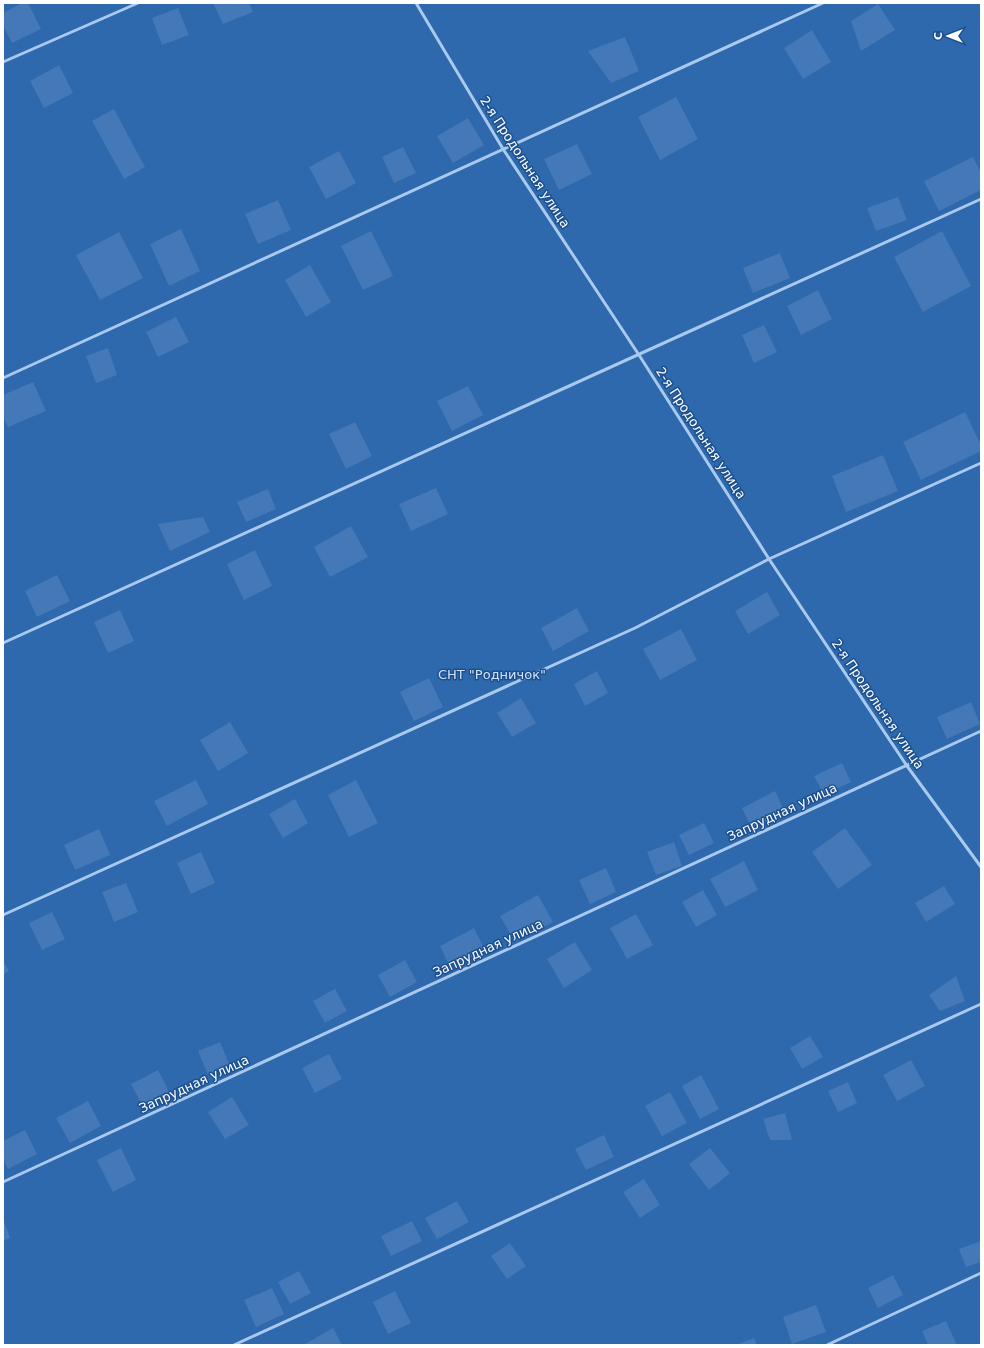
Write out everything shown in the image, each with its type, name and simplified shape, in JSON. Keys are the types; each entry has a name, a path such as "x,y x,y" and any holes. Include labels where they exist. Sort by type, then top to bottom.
{"lane":[{"path":"3,62 138,3"},
{"name":"2-я Продольная улица","path":"416,3 503,150 639,355 769,559 907,766 981,867"},
{"path":"3,378 823,3"},
{"path":"3,643 981,199"},
{"path":"3,915 635,628 769,559 981,463"},
{"name":"Запрудная улица","path":"3,1182 981,731"},
{"path":"234,1345 981,1004"},
{"path":"827,1345 981,1273"}],"green space":[{"name":"СНТ \"Родничок\"","path":"3,3 981,3 981,1345 3,1345"}],"building":[{"path":"22,3 28,3 41,29 12,43 3,25 3,13"},
{"path":"213,3 249,3 253,12 223,24"},
{"path":"878,4 895,30 861,51 851,21"},
{"path":"178,8 189,35 162,45 152,18"},
{"path":"812,30 831,62 803,79 784,48"},
{"path":"625,37 639,71 611,83 588,51"},
{"path":"59,65 73,93 44,108 30,81"},
{"path":"676,97 698,139 660,160 638,117"},
{"path":"114,109 145,167 124,179 92,121"},
{"path":"468,118 484,145 453,163 437,136"},
{"path":"577,144 592,174 559,190 544,159"},
{"path":"403,147 416,173 394,183 382,157"},
{"path":"339,151 356,183 326,199 309,167"},
{"path":"973,157 981,173 981,190 939,211 924,181"},
{"path":"898,197 907,220 876,231 867,208"},
{"path":"278,200 291,230 258,244 245,214"},
{"path":"181,229 200,271 169,286 150,244"},
{"path":"371,231 393,276 363,290 341,246"},
{"path":"942,231 971,286 923,312 894,257"},
{"path":"119,232 143,278 100,300 76,255"},
{"path":"780,253 790,278 753,293 743,268"},
{"path":"310,265 331,302 306,317 285,280"},
{"path":"818,290 832,319 801,335 787,306"},
{"path":"176,317 189,342 158,357 146,332"},
{"path":"764,325 777,352 754,363 742,335"},
{"path":"108,348 117,375 96,383 86,356"},
{"path":"33,382 46,411 8,427 3,417 3,395"},
{"path":"468,386 483,415 452,431 437,401"},
{"path":"965,412 981,445 981,451 921,480 903,442"},
{"path":"355,422 372,456 346,469 329,434"},
{"path":"883,455 898,491 846,512 832,476"},
{"path":"436,488 448,514 411,531 399,504"},
{"path":"268,489 276,509 246,522 237,502"},
{"path":"203,517 210,532 170,551 158,524"},
{"path":"351,526 368,557 330,577 314,547"},
{"path":"255,550 272,586 244,600 227,564"},
{"path":"57,575 70,601 37,617 25,591"},
{"path":"767,592 780,615 748,634 735,611"},
{"path":"577,608 589,631 553,651 541,628"},
{"path":"120,610 134,641 108,653 94,622"},
{"path":"681,629 697,660 660,680 643,649"},
{"path":"597,671 608,693 585,706 574,684"},
{"path":"429,678 443,707 414,721 400,692"},
{"path":"521,698 536,723 512,737 497,713"},
{"path":"971,702 980,724 947,739 937,717"},
{"path":"230,722 248,753 218,771 200,740"},
{"path":"842,763 851,782 824,795 814,776"},
{"path":"196,780 208,804 167,826 154,801"},
{"path":"356,780 378,823 349,837 328,795"},
{"path":"775,791 785,813 752,829 742,808"},
{"path":"295,799 308,823 283,838 269,814"},
{"path":"704,823 714,843 689,855 679,835"},
{"path":"845,828 872,865 838,889 812,852"},
{"path":"99,829 110,855 75,870 64,845"},
{"path":"674,842 682,866 656,875 647,852"},
{"path":"201,852 215,883 191,894 177,863"},
{"path":"744,861 758,890 725,907 710,879"},
{"path":"606,868 616,892 590,904 579,880"},
{"path":"126,883 138,912 114,922 102,892"},
{"path":"944,886 955,904 926,922 915,903"},
{"path":"703,890 717,915 696,927 682,902"},
{"path":"538,895 553,922 515,942 500,916"},
{"path":"52,912 65,939 42,950 29,923"},
{"path":"636,914 653,945 627,959 610,928"},
{"path":"474,928 485,950 450,967 440,946"},
{"path":"575,942 592,970 564,988 547,959"},
{"path":"405,960 417,982 390,997 378,975"},
{"path":"3,961 9,971 3,975"},
{"path":"956,976 965,1001 940,1011 929,995"},
{"path":"335,989 347,1011 325,1023 313,1001"},
{"path":"810,1036 823,1057 802,1069 790,1048"},
{"path":"220,1042 230,1066 208,1075 198,1051"},
{"path":"329,1054 342,1079 315,1093 302,1068"},
{"path":"911,1060 925,1086 897,1101 883,1075"},
{"path":"158,1070 170,1094 143,1107 131,1084"},
{"path":"701,1075 719,1109 700,1119 682,1086"},
{"path":"848,1082 857,1103 838,1112 828,1091"},
{"path":"670,1092 687,1123 662,1136 645,1106"},
{"path":"232,1097 249,1125 225,1139 208,1112"},
{"path":"88,1101 101,1126 70,1143 56,1118"},
{"path":"785,1113 792,1140 770,1140 763,1119"},
{"path":"25,1130 37,1154 8,1169 3,1159 3,1141"},
{"path":"604,1135 614,1157 586,1170 575,1149"},
{"path":"121,1148 136,1180 113,1192 97,1160"},
{"path":"710,1148 730,1173 709,1190 689,1164"},
{"path":"644,1179 660,1205 640,1218 623,1192"},
{"path":"457,1201 469,1222 437,1239 425,1218"},
{"path":"3,1218 10,1238 3,1241"},
{"path":"412,1221 422,1241 391,1256 381,1236"},
{"path":"981,1241 981,1262 966,1267 959,1249"},
{"path":"510,1243 526,1266 507,1279 491,1256"},
{"path":"299,1271 311,1293 290,1304 278,1282"},
{"path":"893,1275 903,1295 878,1308 868,1288"},
{"path":"272,1288 284,1314 256,1327 244,1300"},
{"path":"395,1291 411,1323 388,1334 373,1302"},
{"path":"816,1305 826,1332 792,1344 783,1317"},
{"path":"946,1321 957,1345 928,1345 922,1331"},
{"path":"333,1328 342,1345 305,1344"},
{"path":"754,1338 757,1345 736,1345"}]}
